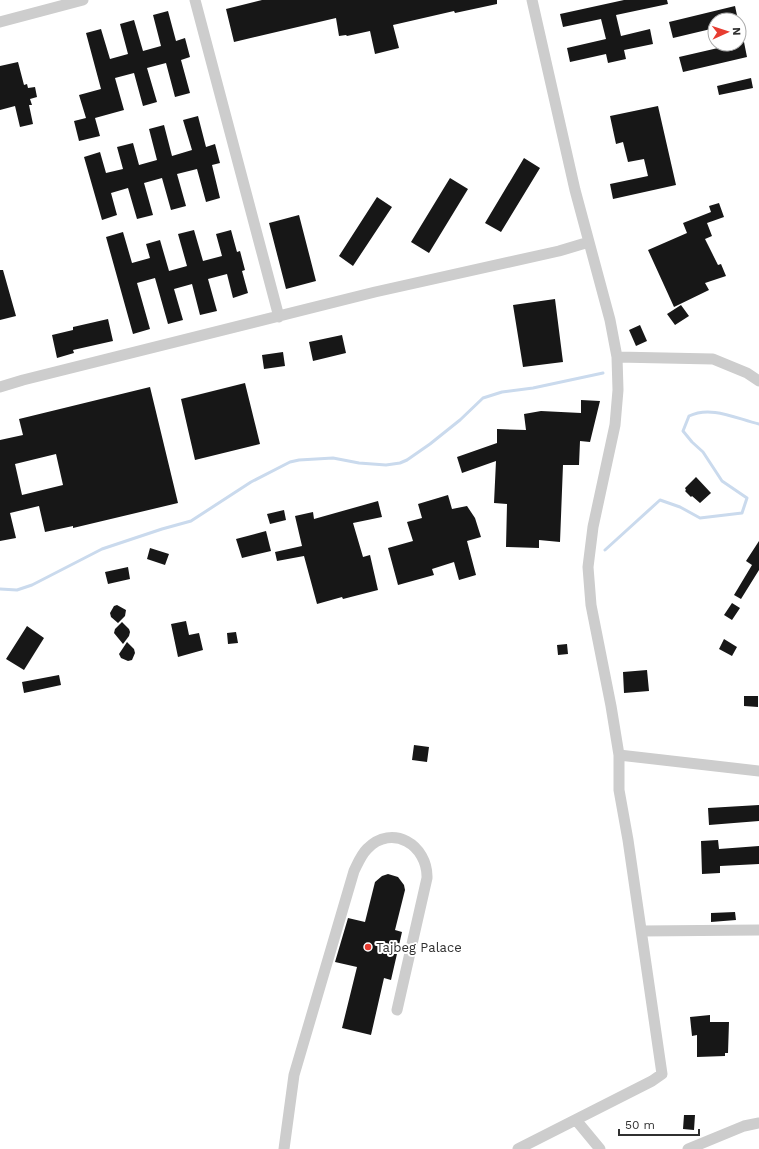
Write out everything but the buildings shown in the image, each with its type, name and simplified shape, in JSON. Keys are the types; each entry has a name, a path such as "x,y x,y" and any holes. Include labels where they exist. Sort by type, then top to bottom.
{"street":[{"path":"0,22 83,0"},
{"path":"196,0 279,316"},
{"path":"518,1149 662,1074 628,840 620,801 619,755 592,605 588,567 593,527 615,425 618,390 617,357 610,320 574,190 532,0"},
{"path":"0,387 375,292 559,251 589,242"},
{"path":"617,357 714,359 747,373 759,381"},
{"path":"619,755 759,771"},
{"path":"284,1149 294,1075 354,870 367,848 380,840 388,838 404,840 417,848 422,855 427,870 427,878 397,1010"},
{"path":"642,931 759,930"},
{"path":"576,1120 600,1149"},
{"path":"688,1149 744,1126 759,1123"}],"waterway":[{"path":"0,589 17,590 32,585 102,549 191,521 251,482 290,462 333,458 359,463 386,465 400,463 407,460 430,444 460,420 483,398 502,392 533,388 603,373"},
{"path":"605,550 660,500 680,507 700,518 742,513 747,498 722,481 703,452 683,431 689,416 706,412 724,414 759,424"}],"place":[{"name":"Tajbeg Palace","path":"368,947"}]}
